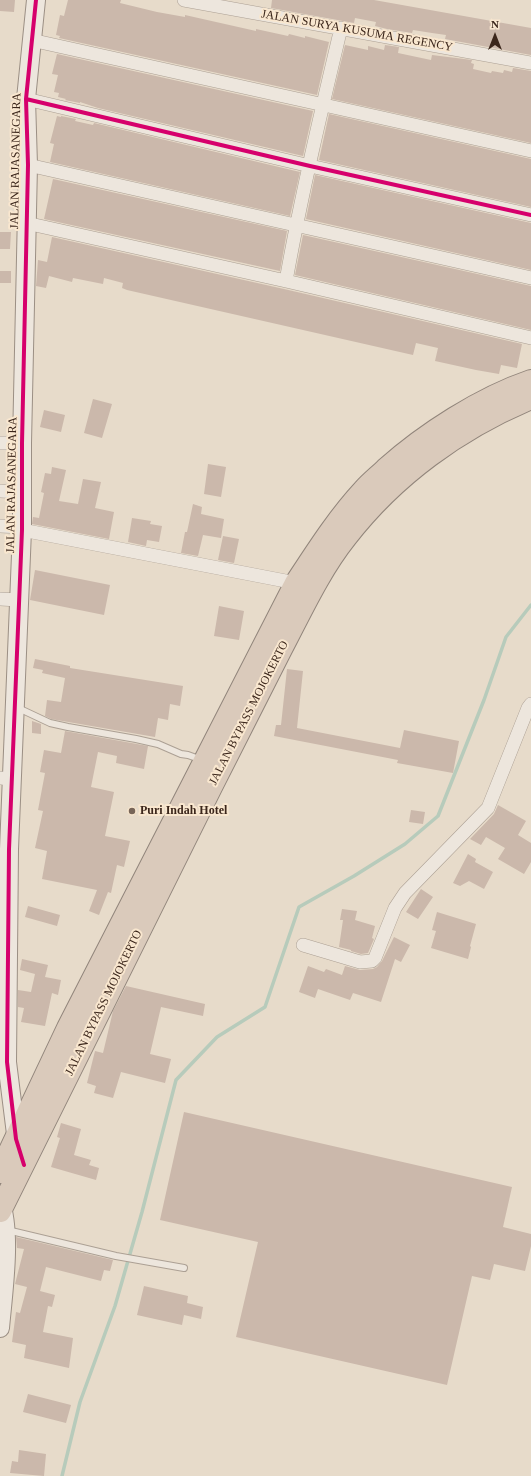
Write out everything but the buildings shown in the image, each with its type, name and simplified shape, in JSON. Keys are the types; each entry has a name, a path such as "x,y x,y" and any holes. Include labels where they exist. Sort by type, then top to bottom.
{"highway":[{"name":"JALAN BYPASS MOJOKERTO","path":"0,1172 68,1028 296,583 336,522 365,488 404,453 440,428 489,399 531,381"},
{"name":"JALAN BYPASS MOJOKERTO","path":"2,1212 222,766 312,588 345,538 374,505 411,470 449,441 498,413 531,398"}],"street":[{"name":"JALAN RAJASANEGARA","path":"24,1165 16,1138 8,1062 5,849 6,779 14,707 22,528 21,492 28,165 26,99 36,0"},
{"name":"JALAN SURYA KUSUMA REGENCY","path":"184,0 531,63"},
{"path":"286,281 296,224 341,28"},
{"path":"31,40 531,151"},
{"path":"26,99 310,166 531,215"},
{"path":"28,165 531,278"},
{"path":"26,223 531,338"},
{"path":"0,443 22,444"},
{"path":"0,491 21,492"},
{"path":"0,526 22,528 296,583"},
{"path":"0,599 19,600"},
{"path":"304,945 360,962 372,961 375,958 395,908 405,893 488,808 528,708 531,704"},
{"path":"0,1328 5,1261 2,1212"}],"lane":[{"path":"14,707 50,722 68,727 158,744 181,754 205,761"},
{"path":"2,1212 116,1256 184,1268"}],"waterway":[{"path":"62,1476 80,1402 115,1306 142,1212 176,1080 217,1037 265,1007 299,907 354,876 405,844 438,816 484,700 506,637 531,605"}],"cycle path":[{"path":"24,1165 16,1139 7,1062 9,849 22,530 22,443 28,165 26,99 36,0"},
{"path":"26,99 310,166 531,215"}],"place":[{"name":"Puri Indah Hotel","path":"132,811"}]}
